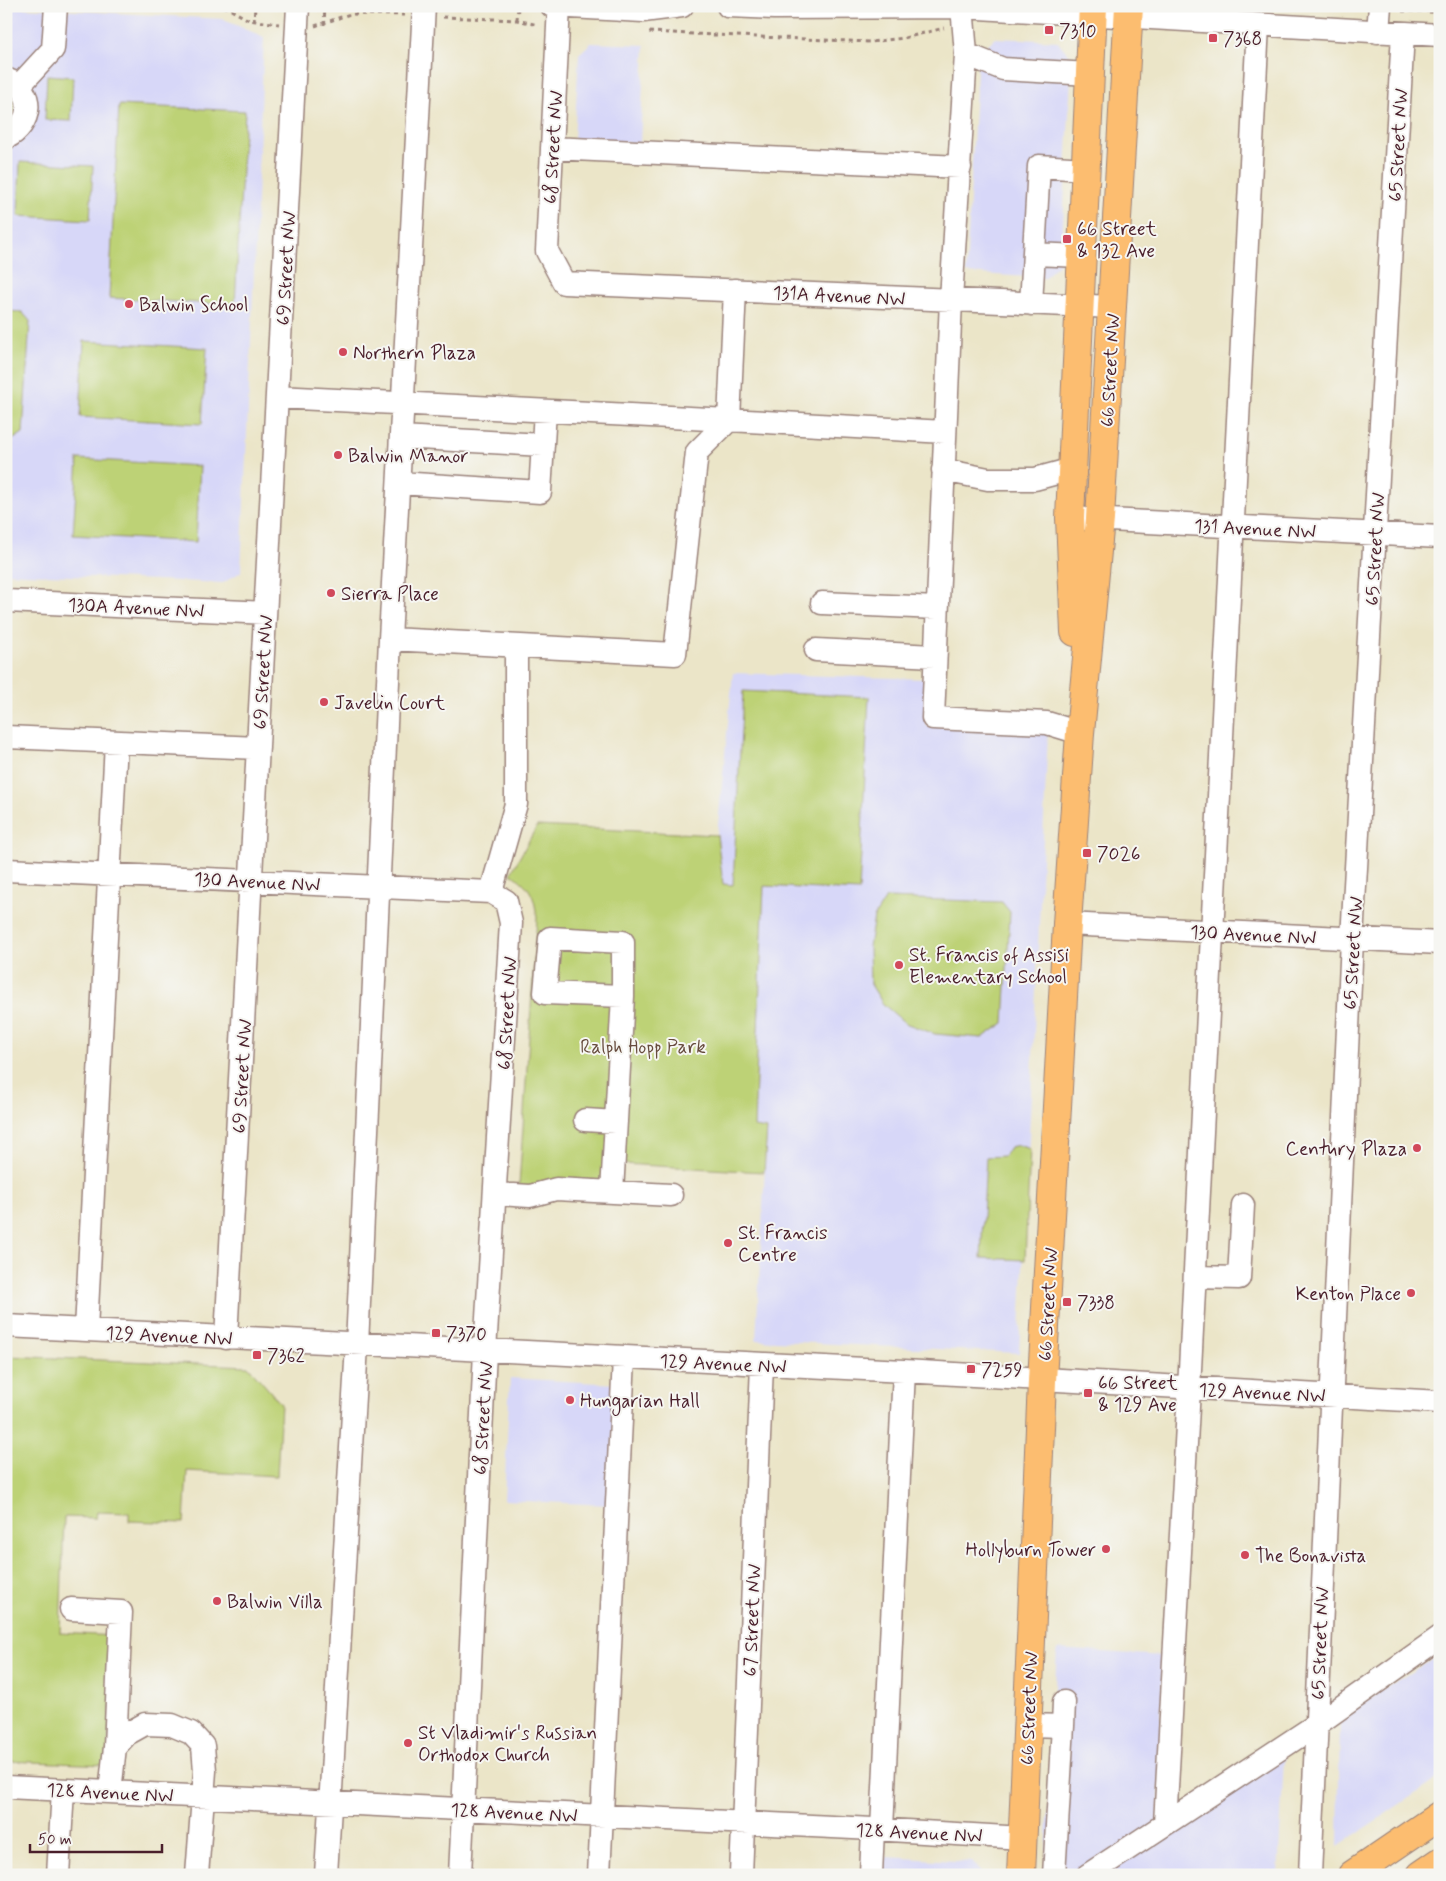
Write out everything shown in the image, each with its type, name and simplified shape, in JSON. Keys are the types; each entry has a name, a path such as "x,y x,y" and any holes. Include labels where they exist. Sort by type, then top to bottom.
{"main road":[{"name":"66 Street NW","path":"1080,733 1070,518 1093,11"},
{"name":"66 Street NW","path":"1021,1875 1042,1381 1067,924 1080,733 1100,519 1129,12"},
{"path":"1352,1875 1440,1815"},
{"path":"1421,1875 1440,1862"}],"street":[{"path":"6,138 21,128 26,120 27,102 12,82 53,49 56,6"},
{"name":"69 Street NW","path":"226,1338 298,6"},
{"path":"326,1875 356,1345 390,639 424,6"},
{"path":"552,6 643,10 682,6"},
{"name":"68 Street NW","path":"559,6 547,251 564,283"},
{"path":"728,6 774,8 962,7 1197,14 1258,25 1440,34"},
{"path":"1378,32 1380,6"},
{"path":"962,7 966,54 951,300 934,656 933,718 1047,723 1080,733"},
{"path":"1165,1824 1195,1277 1258,25"},
{"name":"65 Street NW","path":"1310,1875 1330,1395 1352,939 1403,33"},
{"path":"966,54 1003,69 1090,74"},
{"path":"552,148 960,166"},
{"path":"1031,304 1039,166 1085,169"},
{"path":"1034,254 1081,256"},
{"name":"131A Avenue NW","path":"564,283 1113,307"},
{"path":"390,639 675,654 697,452 729,420 735,290"},
{"path":"278,397 945,432"},
{"path":"399,483 540,492 545,411"},
{"path":"401,437 543,445"},
{"path":"943,470 988,479 1035,479 1072,469"},
{"name":"131 Avenue NW","path":"1070,518 1440,537"},
{"name":"130A Avenue NW","path":"6,601 265,613"},
{"path":"822,603 937,608"},
{"path":"498,897 516,804 516,646"},
{"path":"816,650 934,656"},
{"path":"6,737 258,748"},
{"path":"86,1330 116,742"},
{"name":"130 Avenue NW","path":"6,870 378,886 498,897"},
{"name":"68 Street NW","path":"460,1875 465,1810 485,1352 511,923 498,897"},
{"name":"130 Avenue NW","path":"1067,924 1440,944"},
{"path":"612,1192 623,996"},
{"path":"585,1120 616,1122"},
{"path":"496,1194 530,1196 556,1189 671,1195"},
{"path":"1195,1277 1239,1278 1243,1205"},
{"name":"129 Avenue NW","path":"6,1326 485,1352 904,1371 1042,1381 1440,1402"},
{"path":"599,1875 624,1358"},
{"name":"67 Street NW","path":"741,1875 762,1365"},
{"path":"871,1875 878,1829 904,1371"},
{"path":"70,1609 121,1612 115,1747 110,1792"},
{"path":"1088,1875 1316,1725 1440,1636"},
{"path":"1054,1875 1064,1702"},
{"path":"115,1747 127,1734 145,1724 172,1725 191,1733 202,1746 204,1771 197,1875"},
{"path":"1028,1725 1063,1726"},
{"name":"128 Avenue NW","path":"6,1787 878,1829 1023,1838"},
{"path":"58,1875 63,1790"}],"path":[{"path":"254,22 256,6"},
{"path":"324,25 325,6"},
{"path":"517,20 518,6"}],"shaded area":[{"name":"Balwin School","path":"6,7 222,19 264,37 241,572 223,583 6,573"},
{"path":"995,38 1057,41 1072,58 1061,262 1044,278 966,273 978,54"},
{"path":"591,43 645,45 640,143 574,140 579,54"},
{"name":"St. Francis of Assisi Elementary School","path":"733,673 928,679 926,726 1048,732 1019,1353 756,1340 767,1129 754,1127 757,1044 723,885 717,835"},
{"path":"510,1378 616,1384 609,1505 504,1500"},
{"path":"1057,1649 1163,1656 1158,1837 1284,1757 1278,1875 1045,1875"},
{"path":"1440,1654 1440,1777 1338,1846 1340,1717"},
{"path":"885,1857 972,1862 984,1875 884,1875"}],"green space":[{"path":"47,75 73,77 71,121 45,120"},
{"path":"6,90 16,99 17,113 6,126"},
{"path":"119,105 245,111 235,305 109,298"},
{"path":"20,162 93,166 90,220 18,216"},
{"path":"6,311 22,312 30,321 23,433 6,444"},
{"path":"84,341 207,348 202,424 80,417"},
{"path":"78,459 200,466 196,542 73,535"},
{"name":"Ralph Hopp Park","path":"743,691 869,697 859,891 764,886 754,1127 767,1129 764,1172 622,1164 620,1191 519,1186 537,918 533,897 523,883 511,873 537,826 717,835 723,884 733,885"},
{"path":"886,898 1002,902 1010,912 1004,1023 982,1038 935,1034 905,1023 883,1004 870,983 869,947 874,917"},
{"path":"1019,1145 1030,1149 1025,1260 981,1258 986,1157 1004,1156 1010,1147"},
{"path":"6,1356 248,1366 281,1404 277,1476 187,1471 184,1523 129,1521 129,1513 97,1512 96,1518 64,1517 60,1633 114,1636 107,1765 6,1761"}],"place":[{"name":"7310","path":"1049,30"},
{"name":"7368","path":"1213,38"},
{"name":"66 Street & 132 Ave","path":"1067,239"},
{"name":"Balwin School","path":"129,304"},
{"name":"Northern Plaza","path":"343,352"},
{"name":"Balwin Manor","path":"338,455"},
{"name":"Sierra Place","path":"331,593"},
{"name":"Javelin Court","path":"324,702"},
{"name":"7026","path":"1087,853"},
{"name":"St. Francis of Assisi Elementary School","path":"899,965"},
{"name":"Century Plaza","path":"1417,1148"},
{"name":"St. Francis Centre","path":"728,1243"},
{"name":"Kenton Place","path":"1411,1293"},
{"name":"7338","path":"1067,1302"},
{"name":"7370","path":"436,1333"},
{"name":"7362","path":"257,1355"},
{"name":"7259","path":"971,1369"},
{"name":"66 Street & 129 Ave","path":"1088,1393"},
{"name":"Hungarian Hall","path":"570,1400"},
{"name":"Hollyburn Tower","path":"1106,1549"},
{"name":"The Bonavista","path":"1245,1555"},
{"name":"Balwin Villa","path":"217,1601"},
{"name":"St Vladimir's Russian Orthodox Church","path":"408,1743"}]}
